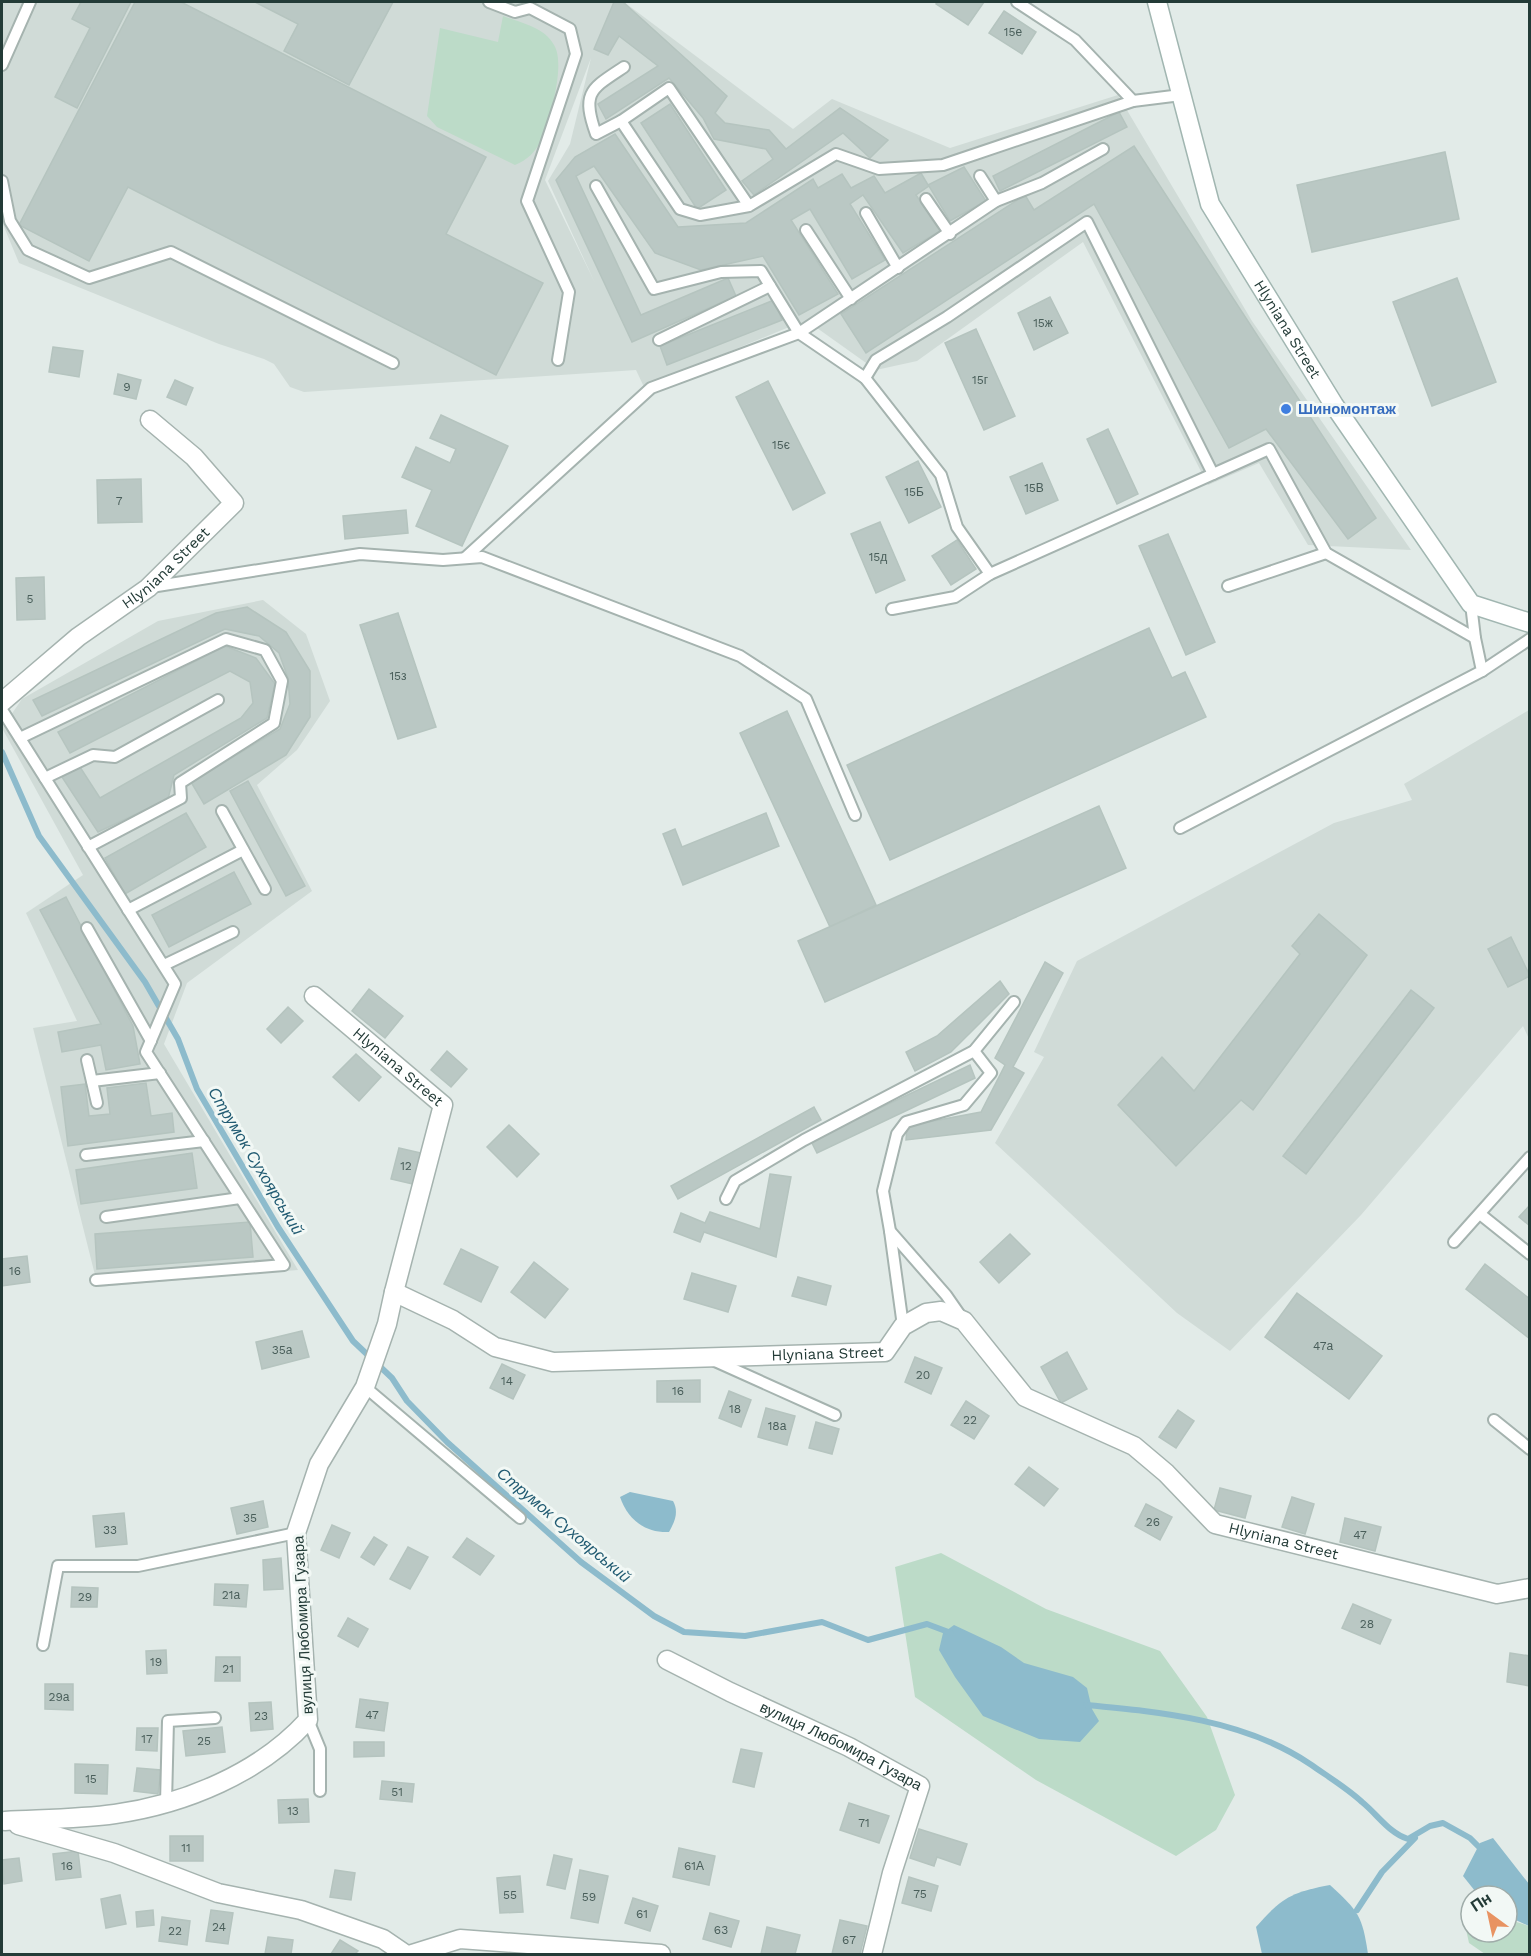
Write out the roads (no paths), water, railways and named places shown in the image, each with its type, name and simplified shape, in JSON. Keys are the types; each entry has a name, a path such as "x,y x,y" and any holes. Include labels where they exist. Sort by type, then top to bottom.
{"street":[{"name":"Hlyniana Street","path":"1157,2 1210,204 1334,405 1471,604"},
{"name":"Hlyniana Street","path":"2,702 78,637 148,588 234,502 194,457 150,420"},
{"path":"1471,604 1530,623"},
{"name":"Hlyniana Street","path":"314,996 443,1106 394,1292 453,1320 495,1347 553,1362 885,1352 903,1326 926,1313 941,1311 964,1321 1025,1397 1134,1446 1166,1473 1215,1524 1497,1594 1530,1588"},
{"name":"вулиця Любомира Гузара","path":"3,1820 115,1814 166,1803 238,1774 287,1743 308,1720 297,1533 320,1464 368,1379 394,1292"},
{"name":"вулиця Любомира Гузара","path":"667,1660 849,1747 920,1786 892,1873 872,1954"},
{"name":"вулиця Любомира Гузара","path":"3,1820 114,1853 218,1893 301,1910 383,1939 405,1954"},
{"path":"412,1954 460,1939 661,1954"}],"lane":[{"path":"2,65 30,2"},
{"path":"489,2 515,12 530,8 570,29 576,54 527,201 568,292 558,360"},
{"path":"1017,2 1075,40 1133,101"},
{"path":"624,67 594,87 587,109 596,134 621,121 669,88 749,206"},
{"path":"621,121 680,209 700,215 749,206 836,154 879,169 943,165 1133,101 1181,95"},
{"path":"465,558 651,388 799,333 950,234 996,201 1042,183 1103,149"},
{"path":"980,176 996,201"},
{"path":"2,181 10,221 28,250 89,278 171,252 393,363"},
{"path":"596,186 654,289 721,272 761,271 799,333 865,378 941,475 957,527 990,574"},
{"path":"926,199 950,234"},
{"path":"866,213 898,268"},
{"path":"865,378 876,360 947,317 1087,222 1213,474"},
{"path":"806,230 851,299"},
{"path":"659,340 770,286"},
{"path":"892,609 955,597 990,574 1269,449 1326,553 1475,638"},
{"path":"1228,586 1326,553"},
{"path":"148,588 360,554 443,560 482,557 740,656 806,699 855,815"},
{"path":"1471,604 1482,671"},
{"path":"20,738 226,639 265,650 282,681 274,723 180,783 181,798 88,847"},
{"path":"1180,828 1482,671 1530,639"},
{"path":"45,778 93,755 115,757 218,700"},
{"path":"2,710 175,984 146,1052 284,1264 96,1280"},
{"path":"222,811 265,889"},
{"path":"128,910 243,850"},
{"path":"87,928 151,1041"},
{"path":"164,965 233,932"},
{"path":"726,1199 735,1181 804,1140 974,1051 1014,1002"},
{"path":"903,1326 883,1191 897,1134 906,1122 964,1105 991,1073 974,1051"},
{"path":"87,1060 97,1103"},
{"path":"92,1082 160,1073"},
{"path":"86,1155 204,1141"},
{"path":"1454,1242 1530,1157"},
{"path":"106,1217 240,1198"},
{"path":"1480,1214 1530,1254"},
{"path":"890,1231 946,1295 964,1321"},
{"path":"707,1357 835,1415"},
{"path":"368,1379 520,1518"},
{"path":"1494,1420 1530,1449"},
{"path":"43,1645 58,1566 138,1566 297,1533"},
{"path":"166,1803 168,1721 215,1718"},
{"path":"308,1720 320,1749 320,1791"}],"water":[{"path":"630,1492 673,1501 676,1516 669,1532 652,1530 638,1524 623,1505 620,1497"},
{"path":"954,1625 1001,1647 1024,1663 1073,1677 1087,1688 1092,1709 1099,1721 1080,1742 1039,1739 983,1716 939,1650 943,1633"},
{"path":"1493,1838 1529,1884 1529,1926 1519,1921 1519,1884 1469,1884 1463,1876 1480,1843"},
{"path":"1330,1885 1358,1915 1364,1931 1368,1954 1262,1954 1256,1927 1265,1917 1280,1903 1296,1894"}],"waterway":[{"name":"Струмок Сухоярський","path":"2,752 39,836 145,982 178,1039 197,1089 278,1227 353,1341 392,1378 407,1401 447,1442 581,1562 654,1616 684,1632 745,1636 822,1622 868,1640 927,1624 951,1633"},
{"name":"Струмок Сухоярський","path":"1086,1705 1173,1715 1231,1728 1258,1737 1285,1749 1337,1782 1401,1836 1408,1839 1430,1826 1443,1823 1470,1838 1482,1850"},
{"path":"1357,1910 1382,1872 1415,1838"}],"place":[{"name":"Шиномонтаж","path":"1286,409"}]}
